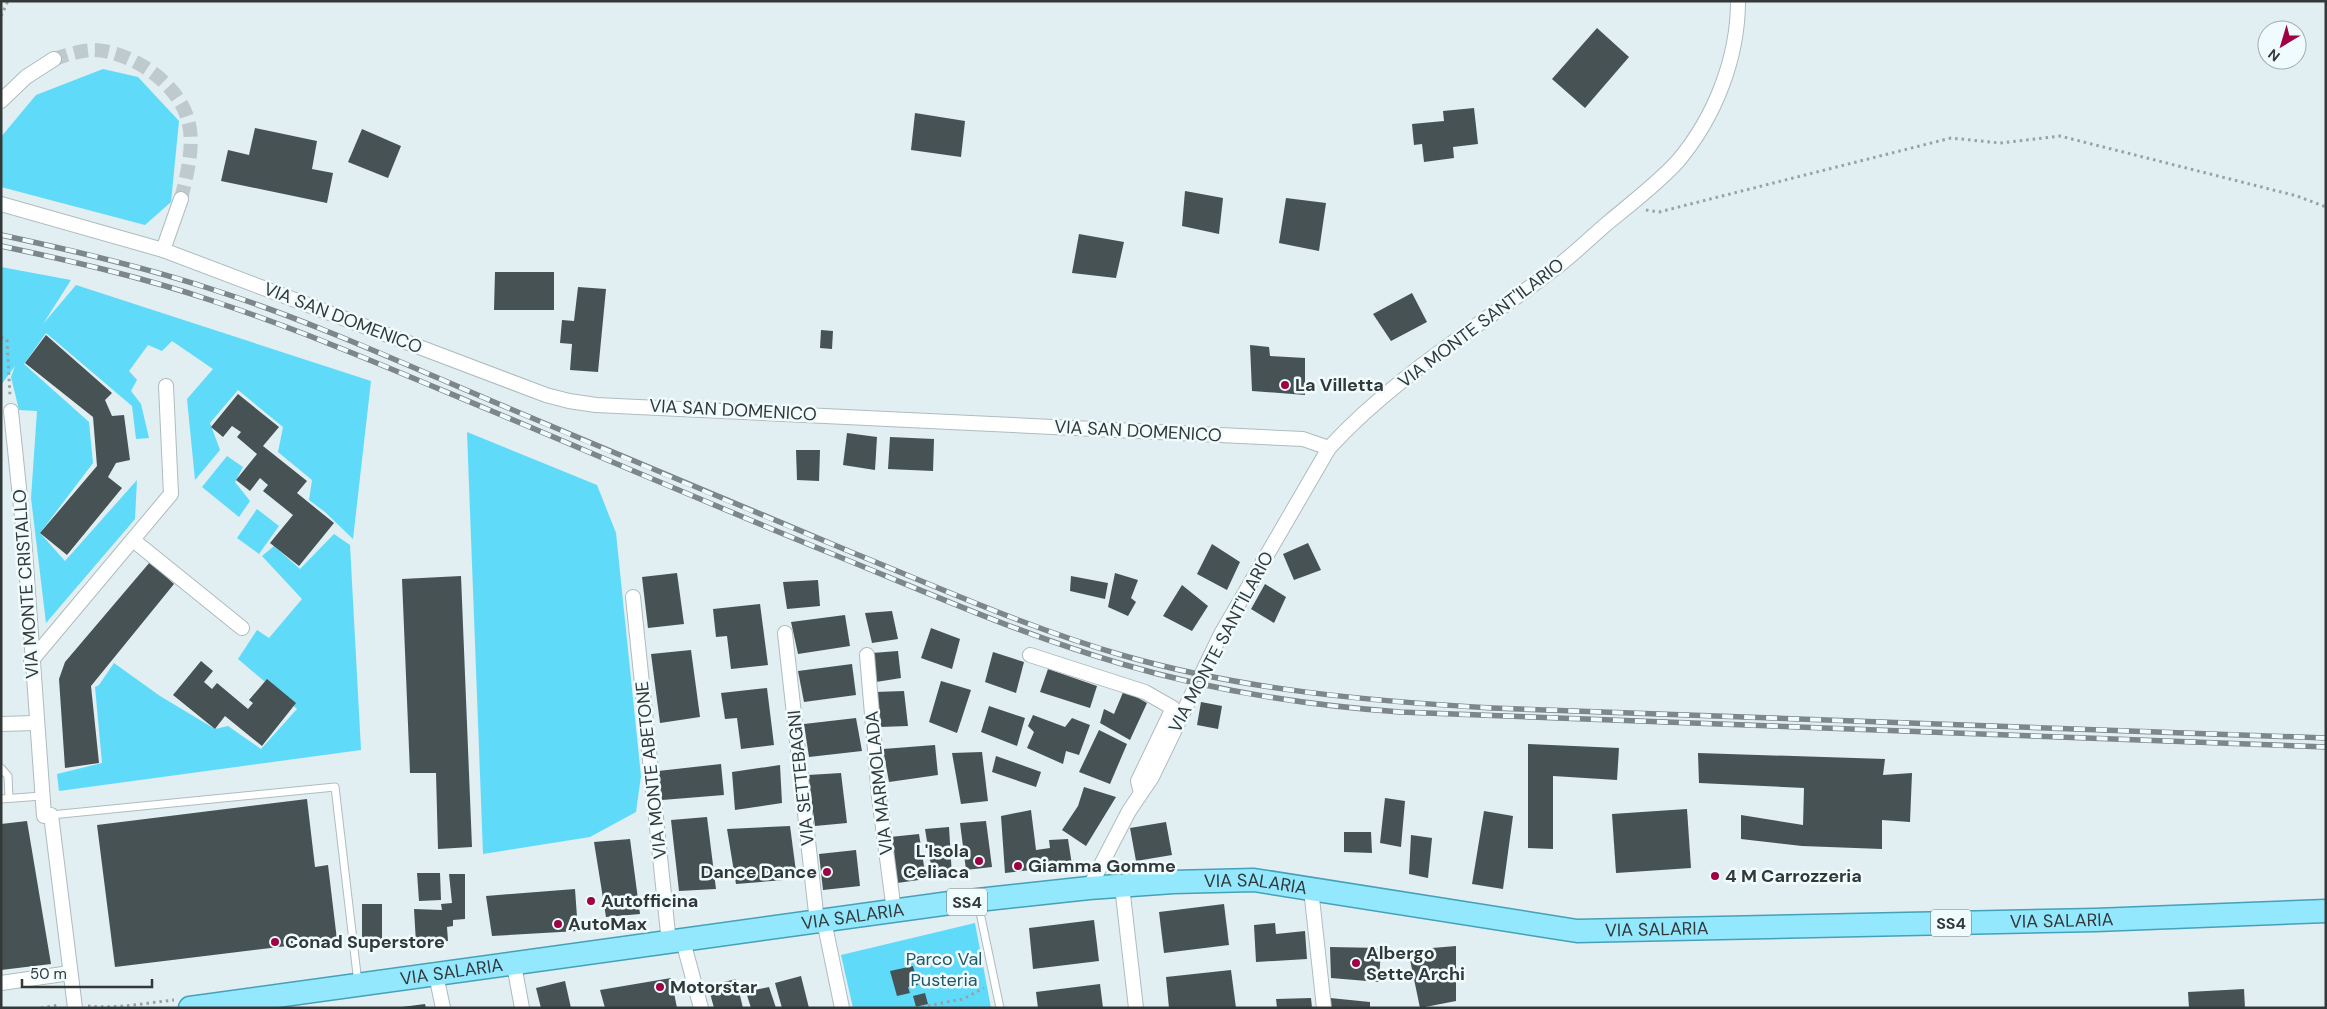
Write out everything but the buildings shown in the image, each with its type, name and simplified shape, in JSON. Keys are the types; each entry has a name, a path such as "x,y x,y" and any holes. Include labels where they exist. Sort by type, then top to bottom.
{"main road":[{"name":"VIA SALARIA","path":"190,1008 291,1001 358,986 978,900 1089,888 1254,880 1577,931 2096,920 2326,912"}],"street":[{"name":"VIA MONTE SANT'ILARIO","path":"1089,888 1129,811 1152,777 1221,634 1329,448 1346,429 1413,373 1555,269 1678,160 1699,131 1726,74 1738,24 1738,1"},
{"path":"1,101 26,77 54,59"},
{"path":"163,250 181,199"},
{"name":"VIA SAN DOMENICO","path":"1,204 163,250 546,395 580,403 1303,439 1329,448"},
{"path":"32,661 171,494 166,386"},
{"name":"VIA MONTE CRISTALLO","path":"11,412 24,536 35,724 42,796 44,816 51,815"},
{"path":"132,540 242,628"},
{"name":"VIA MONTE ABETONE","path":"633,597 676,942 701,1008"},
{"name":"VIA SETTEBAGNI","path":"784,633 821,922 842,1008"},
{"name":"VIA MARMOLADA","path":"866,655 879,797 894,911"},
{"path":"1030,655 1144,692 1173,708 1138,780 1141,793"},
{"path":"1,724 35,724"},
{"path":"51,815 75,1008"},
{"path":"1122,886 1136,1008"},
{"path":"1311,889 1324,1008"},
{"path":"514,965 522,1008"},
{"path":"1,983 70,973"},
{"path":"436,975 442,1008"}],"lane":[{"path":"1,768 8,776 5,798 42,796"},
{"path":"51,815 335,787 358,986"},
{"path":"978,900 1000,1008"}],"path":[{"path":"1,16 8,1"},
{"path":"1627,207 1659,212 1951,138 2000,143 2060,136 2297,196 2326,207"},
{"path":"1,338 7,340 10,397"},
{"path":"915,1008 963,999 995,981"}],"green space":[{"path":"103,69 138,77 179,121 171,202 145,225 1,187 1,137 36,95"},
{"path":"1,267 71,280 43,324 76,285 371,381 353,539 325,512 309,500 312,480 278,452 283,427 238,390 210,423 220,450 195,480 187,399 213,369 172,341 162,351 148,345 129,371 137,380 131,391 141,404 149,438 136,439 132,406 46,333 24,364 89,422 93,463 40,533 65,561 137,480 135,519 46,623 31,498 37,411 19,410 11,377 15,366 1,385"},
{"path":"467,432 597,485 616,533 641,776 636,812 590,837 483,854"},
{"path":"227,456 243,467 235,482 250,501 239,517 202,487"},
{"path":"257,509 279,526 259,554 237,538"},
{"path":"334,534 350,545 361,750 59,791 57,774 102,763 95,687 99,685 114,663 160,696 215,729 228,726 261,749 297,709 238,659 257,630 269,638 302,599 262,556 274,546 300,569"},
{"name":"Parco Val Pusteria","path":"975,923 991,1008 853,1008 841,955"}],"tunnel":[{"path":"54,59 85,51 109,52 138,63 164,82 183,106 190,130 189,160 181,199"}],"railway":[{"path":"1,235 157,273 281,313 806,534 987,608 1055,634 1170,668 1261,686 1307,692 1399,702 1492,708 2326,738"},
{"path":"1,246 158,284 280,325 384,366 974,612 1085,653 1190,682 1294,701 1400,712 2326,747"}],"place":[{"name":"La Villetta","path":"1285,385"},
{"name":"L'Isola Celiaca","path":"979,861"},
{"name":"Giamma Gomme","path":"1018,866"},
{"name":"Dance Dance","path":"827,872"},
{"name":"4 M Carrozzeria","path":"1715,876"},
{"name":"Autofficina","path":"591,901"},
{"name":"AutoMax","path":"558,924"},
{"name":"Conad Superstore","path":"275,942"},
{"name":"Albergo Sette Archi","path":"1356,963"},
{"name":"Motorstar","path":"660,987"}]}
